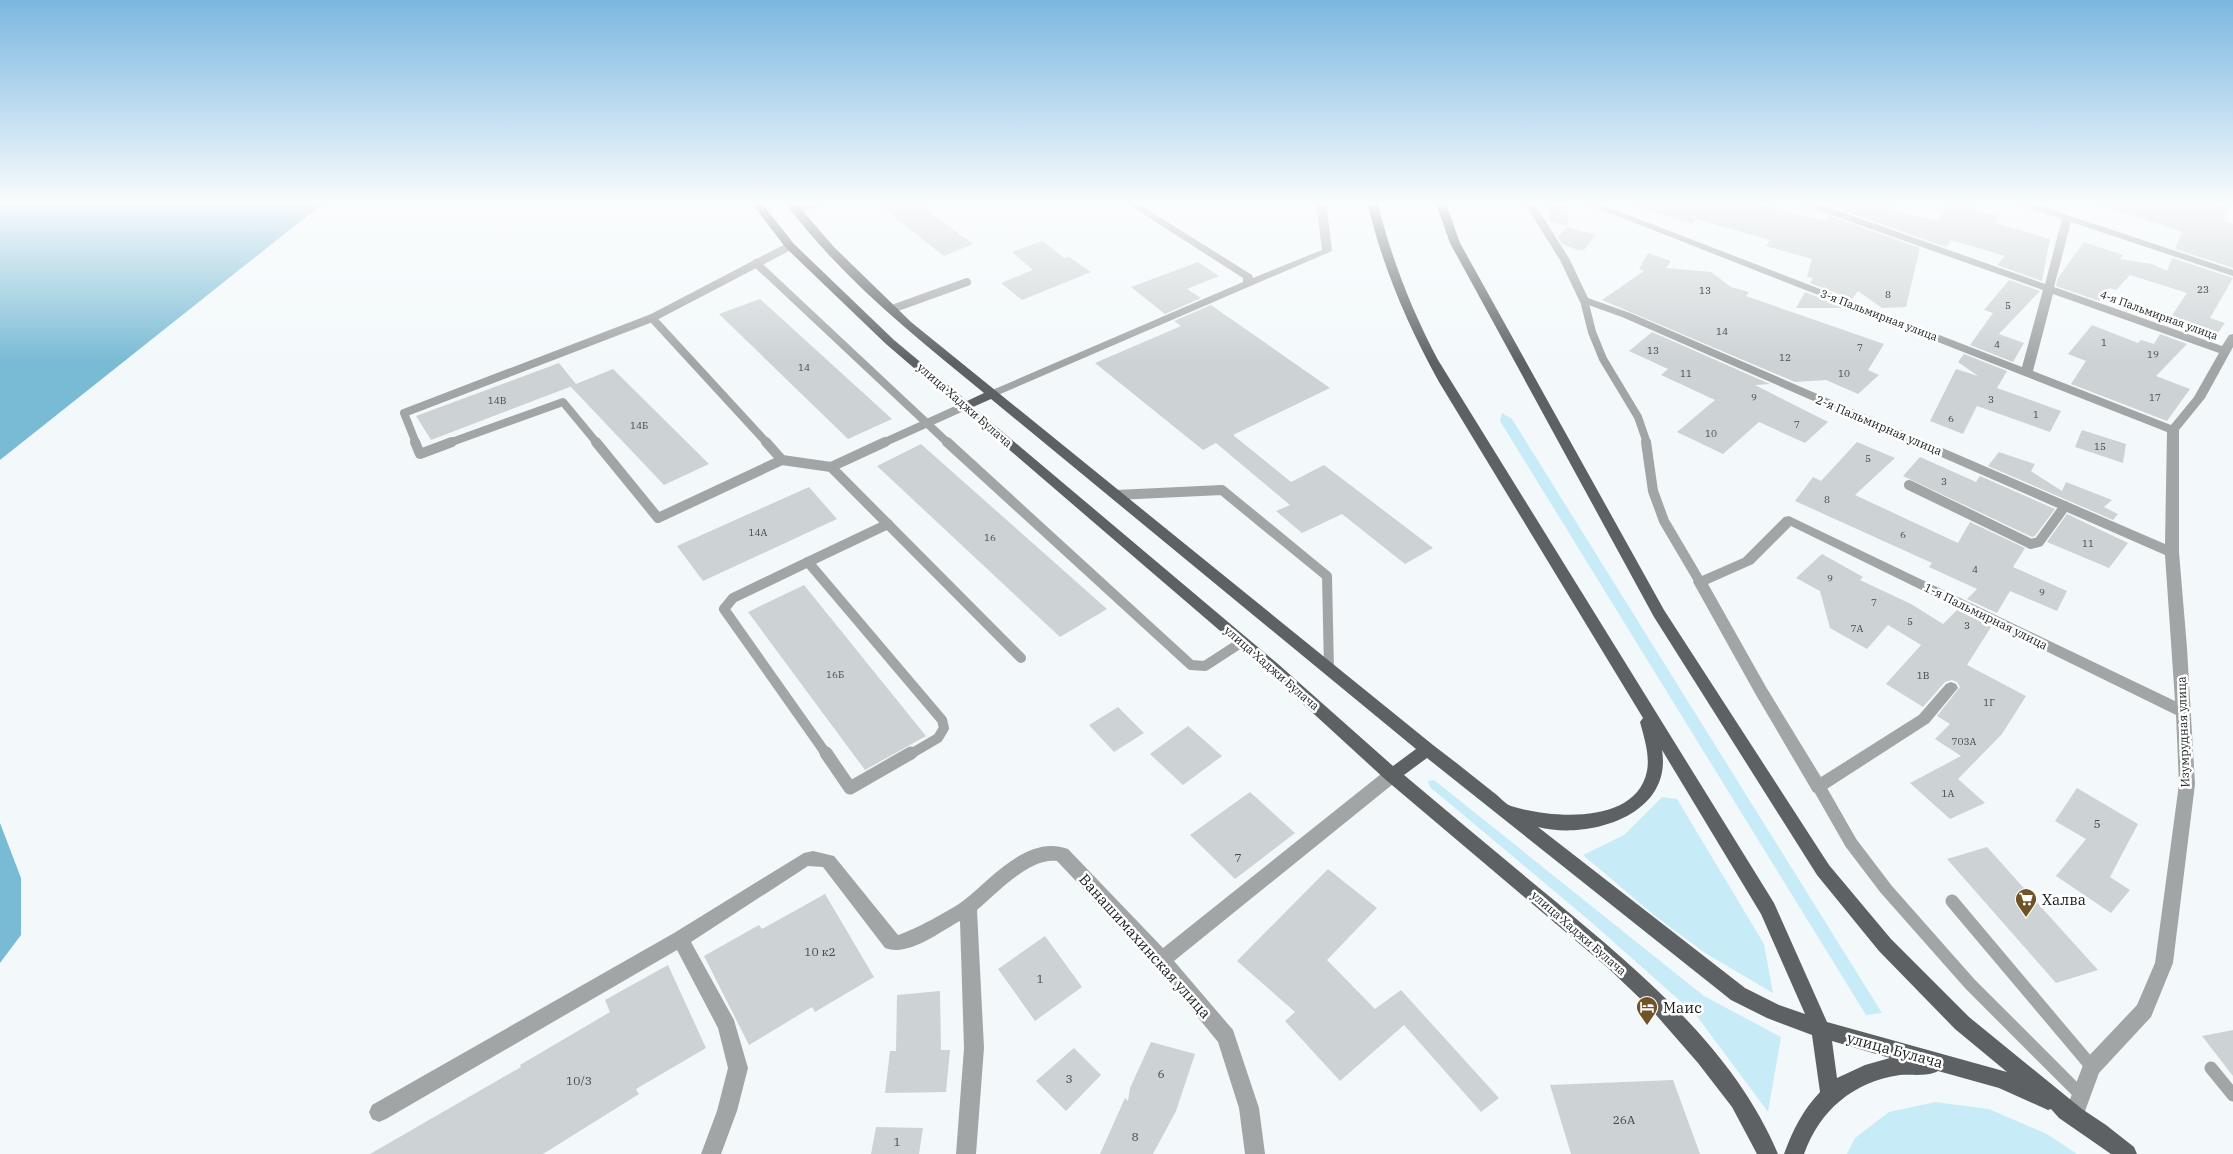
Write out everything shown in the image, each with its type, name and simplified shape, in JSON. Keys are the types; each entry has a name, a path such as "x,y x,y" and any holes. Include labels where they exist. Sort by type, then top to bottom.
{"main road":[{"name":"улица Хаджи Булача","path":"799,255 890,342 1242,642 1392,775 1614,962 1657,1002 1705,1056 1739,1100 1768,1154"},
{"name":"улица Хаджи Булача","path":"835,255 892,309 1329,670 1738,994 1774,1012 1821,1030"},
{"path":"1385,255 1397,288 1417,333 1444,382 1646,714 1732,847 1768,909 1821,1030 1830,1094"},
{"path":"1462,255 1659,613 1823,870 1885,945 1962,1023 2074,1115 2127,1154"},
{"path":"965,406 994,393"},
{"path":"1507,810 1548,822 1595,822 1634,804 1650,787 1655,770 1654,749 1646,714"},
{"path":"1392,775 1427,749"},
{"name":"улица Булача","path":"1821,1030 1970,1071"},
{"path":"1794,1154 1806,1124 1830,1094 1848,1081 1877,1070 1896,1066 1920,1064 1970,1071 2025,1090 2074,1115"}],"street":[{"path":"1210,255 1248,280"},
{"path":"994,393 1248,280 1317,255"},
{"path":"1562,255 1584,300"},
{"name":"3-я Пальмирная улица","path":"1724,255 2173,430"},
{"name":"4-я Пальмирная улица","path":"1954,255 2225,352"},
{"path":"2027,372 2056,255"},
{"path":"2178,255 2233,273"},
{"name":"2-я Пальмирная улица","path":"1584,300 1635,319 2172,552"},
{"path":"2173,430 2199,398 2233,337"},
{"name":"Изумрудная улица","path":"2074,1115 2092,1067 2144,1011 2164,963 2187,784 2184,712 2172,552 2173,430"},
{"name":"1-я Пальмирная улица","path":"1700,582 1748,561 1789,520 2184,712"},
{"path":"1700,582 1819,787 1917,725 1951,688"},
{"path":"1162,960 1392,775"},
{"name":"Ванашимахинская улица","path":"968,907 994,884 1039,854 1050,852 1062,854 1162,960 1226,1037 1249,1108 1255,1154"},
{"path":"379,1112 680,939 797,864 813,858 828,861 891,942 898,943 908,940 968,907 974,1048 966,1154"},
{"path":"680,939 727,1026 738,1068 727,1111 711,1154"}],"lane":[{"path":"772,255 652,318 404,413 420,454 563,402 658,518 782,460 831,468 965,406"},
{"path":"756,263 927,424 1191,665 1205,666 1242,642"},
{"path":"892,309 967,282"},
{"path":"1584,300 1592,332 1603,359 1638,416 1649,450 1653,491 1664,521 1700,582"},
{"path":"652,318 782,460"},
{"path":"831,468 1021,658"},
{"path":"1909,485 2030,544 2038,542 2065,506"},
{"path":"1116,495 1222,490 1328,576 1329,670"},
{"path":"808,562 942,720 944,728 938,738 850,788 724,609 733,598 808,562 888,524"},
{"path":"1819,787 1851,843 1886,889 1970,984 2082,1095"},
{"path":"1952,901 2092,1067"},
{"path":"2211,1068 2233,1095"}],"shaded area":[{"path":"1502,413 1512,419 1882,1013 1866,1015 1500,421"},
{"path":"1434,780 1704,996 1781,1037 1768,1112 1696,1015 1591,922 1430,787 1428,781"},
{"path":"1662,797 1677,799 1764,944 1773,993 1705,953 1654,915 1583,855 1624,835"},
{"path":"1935,1102 1989,1109 2047,1134 2077,1154 1847,1154 1855,1138 1889,1112"}],"water":[{"path":"0,255 258,255 0,460"},
{"path":"0,823 21,878 21,935 0,963"}],"building":[{"path":"1015,255 1060,255 1064,258 1069,257 1091,272 1022,300 1001,283 1033,270"},
{"path":"1647,255 1653,255 1671,261 1666,268 1711,272 1731,287 1749,292 1746,296 1884,344 1868,370 1879,375 1858,394 1826,380 1795,382 1602,300 1644,271 1639,269"},
{"path":"1797,255 1918,255 1906,307 1882,308 1858,291 1852,299 1810,283 1813,278 1807,277 1812,259"},
{"path":"2001,255 2047,255 2042,281 1997,265 2005,256"},
{"path":"2075,255 2123,255 2120,259 2152,264 2167,271 2172,258 2233,278 2210,318 2225,323 2212,341 2166,324 2187,293 2130,275 2116,290 2109,288 2099,301 2056,286 2058,278"},
{"path":"2193,255 2233,255 2233,268"},
{"path":"1198,262 1219,276 1187,289 1201,298 1165,314 1131,287"},
{"path":"2009,280 2040,291 1999,334 2024,343 2013,362 1970,345 1993,313 1984,310"},
{"path":"1805,292 1845,308 1796,308"},
{"path":"760,299 892,419 848,439 719,314"},
{"path":"1211,305 1330,388 1233,435 1291,482 1324,465 1433,548 1405,564 1342,514 1302,533 1276,511 1290,505 1216,443 1203,450 1095,363 1181,326 1174,321"},
{"path":"2092,325 2138,343 2141,340 2154,344 2160,334 2187,344 2156,376 2190,389 2167,421 2071,384 2086,361 2068,354"},
{"path":"1652,332 1770,384 1755,385 1828,422 1805,443 1759,422 1723,454 1677,432 1715,400 1661,375 1668,369 1629,351"},
{"path":"1964,354 2007,371 1997,388 2061,411 2050,432 1977,406 1963,434 1930,421 1956,369 1978,376 1958,362"},
{"path":"559,363 576,384 613,369 709,464 664,485 571,387 431,440 416,416"},
{"path":"2082,430 2126,444 2123,463 2075,447"},
{"path":"1857,442 1895,458 1855,495 1958,543 1970,522 2025,548 2013,567 2067,591 2057,611 2010,591 1997,613 1967,599 1977,589 1929,567 1932,563 1795,501 1813,477 1821,481"},
{"path":"921,444 1107,609 1060,637 877,466"},
{"path":"1999,452 2035,464 2031,471 2062,491 2066,482 2112,500 2104,507 2118,514 2113,520 1988,466"},
{"path":"1920,457 1976,482 1980,476 2055,509 2035,536 2032,537 1903,476"},
{"path":"809,487 837,519 703,581 677,546"},
{"path":"2067,514 2128,543 2109,568 2047,542"},
{"path":"1822,554 1863,577 1860,580 1911,604 1943,624 1957,610 1991,627 1967,665 2026,696 2002,734 1958,779 1985,803 1950,819 1910,783 1961,756 1935,739 1950,724 1937,716 1960,687 1957,682 1952,680 1945,682 1923,707 1886,684 1921,645 1888,625 1867,649 1830,628 1820,591 1796,578"},
{"path":"804,585 926,736 865,770 748,612"},
{"path":"1118,707 1144,733 1114,752 1089,725"},
{"path":"1188,726 1222,756 1183,785 1150,754"},
{"path":"2077,788 2138,824 2110,877 2130,890 2111,913 2056,876 2086,839 2055,821"},
{"path":"1250,792 1295,833 1235,879 1190,835"},
{"path":"1987,847 2098,970 2056,983 1947,859"},
{"path":"1328,869 1377,908 1327,960 1375,1009 1401,990 1499,1098 1481,1112 1404,1025 1340,1081 1285,1021 1295,1012 1237,961"},
{"path":"825,894 874,977 815,1012 812,1007 749,1045 704,956 759,925 762,929"},
{"path":"1045,936 1082,987 1035,1021 998,969"},
{"path":"668,965 706,1048 636,1089 639,1094 543,1154 370,1154 521,1067 520,1065 610,1012 605,1000"},
{"path":"940,991 941,1050 950,1050 946,1092 885,1093 890,1051 896,1051 897,995"},
{"path":"2233,1030 2233,1076 2202,1036"},
{"path":"1151,1042 1195,1054 1176,1111 1153,1154 1100,1154 1125,1098 1128,1101 1130,1088"},
{"path":"1074,1048 1101,1075 1066,1111 1036,1081"},
{"path":"1673,1080 1700,1154 1571,1154 1550,1085"},
{"path":"876,1127 923,1128 919,1154 871,1154"}],"place":[{"name":"Халва","path":"2026,918"},
{"name":"Маис","path":"1647,1026"}]}
